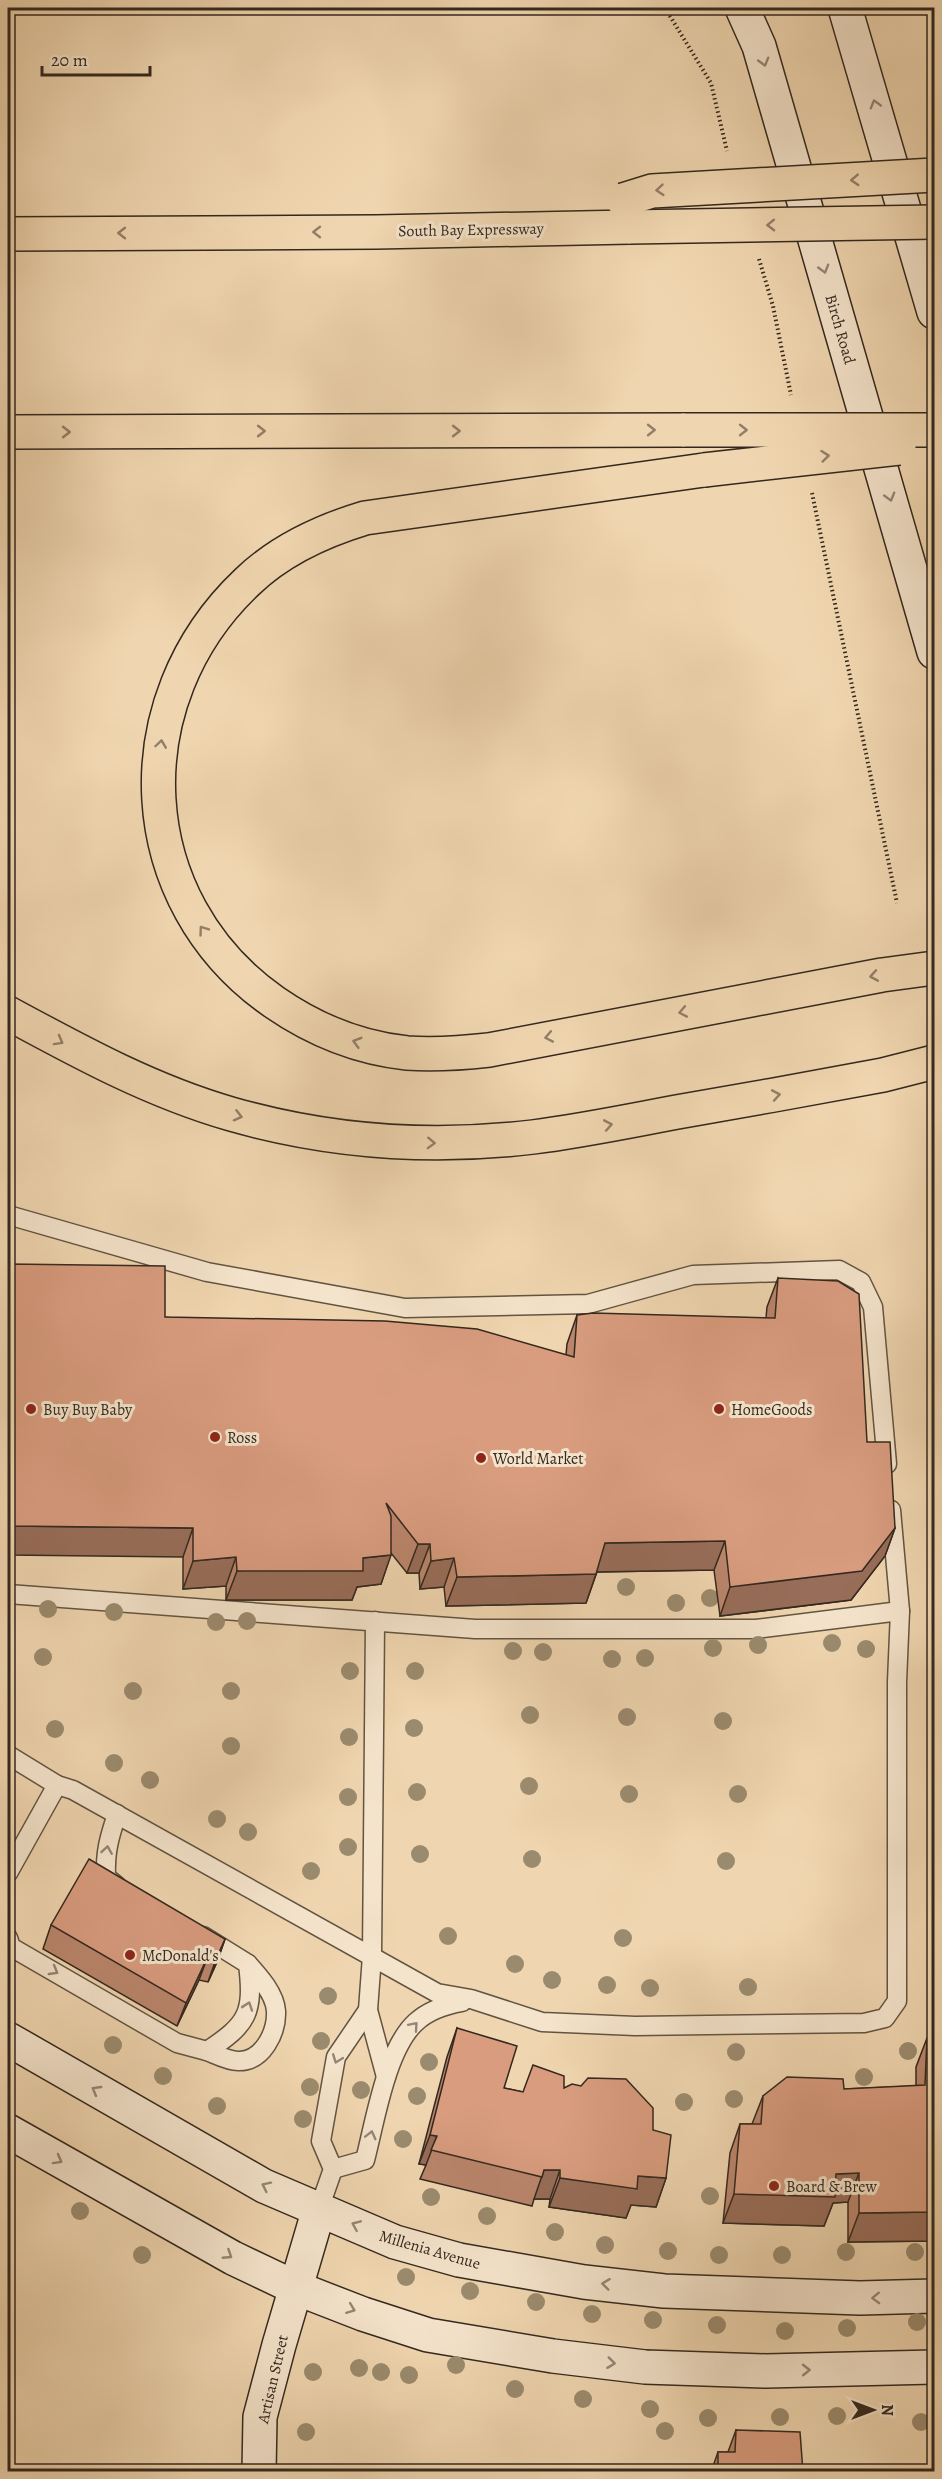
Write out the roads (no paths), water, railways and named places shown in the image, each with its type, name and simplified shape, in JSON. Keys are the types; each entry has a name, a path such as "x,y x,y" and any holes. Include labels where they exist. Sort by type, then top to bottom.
{"highway":[{"name":"South Bay Expressway","path":"8,234 376,232 549,227 626,213 652,191 934,175"},
{"path":"626,213 934,222"},
{"path":"8,432 934,430"},
{"path":"934,444 704,470 365,518 333,528 274,559 248,580 205,628 189,655 166,713 157,774 163,836 171,866 182,895 216,948 237,972 261,993 288,1011 345,1039 376,1047 407,1053 439,1054 489,1050 871,977 934,968"},
{"path":"8,1013 130,1077 180,1097 231,1114 283,1127 390,1142 444,1143 534,1137 883,1076 934,1062"}],"street":[{"name":"Birch Road","path":"742,8 759,46 934,652"},
{"path":"845,8 934,312"},
{"name":"Millenia Avenue","path":"8,2039 264,2186 395,2242 459,2260 584,2282 664,2291 860,2298 934,2296"},
{"path":"8,2131 233,2258 296,2288 363,2314 428,2335 553,2356 645,2367 766,2371 934,2367"},
{"name":"Artisan Street","path":"259,2472 260,2417 320,2209"}],"lane":[{"path":"8,1215 207,1272 405,1308 588,1304 693,1275 839,1270 861,1282 873,1307 900,1611 897,1682 897,2001 885,2018 864,2023 634,2026 542,2022 471,1999 437,1993 73,1790 57,1785 8,1755"},
{"path":"8,1594 475,1629 735,1630 900,1611"},
{"path":"375,1622 372,1956 368,2010 386,2077"},
{"path":"8,1873 57,1785"},
{"path":"117,1815 105,1850 106,1877 130,1896"},
{"path":"8,1938 11,1947 177,2043 238,2061 261,2054 271,2037 276,2011 265,1983 248,1964 184,1924"},
{"path":"207,2051 241,2026 252,1994 248,1964"},
{"path":"333,2169 365,2160 386,2077 398,2049 415,2023 440,2007 471,1999"},
{"path":"320,2209 333,2169 321,2141 336,2057 368,2010"}],"place":[{"name":"Buy Buy Baby","path":"31,1409"},
{"name":"HomeGoods","path":"719,1409"},
{"name":"Ross","path":"215,1437"},
{"name":"World Market","path":"481,1458"},
{"name":"McDonald's","path":"130,1955"},
{"name":"Board & Brew","path":"774,2186"}]}
